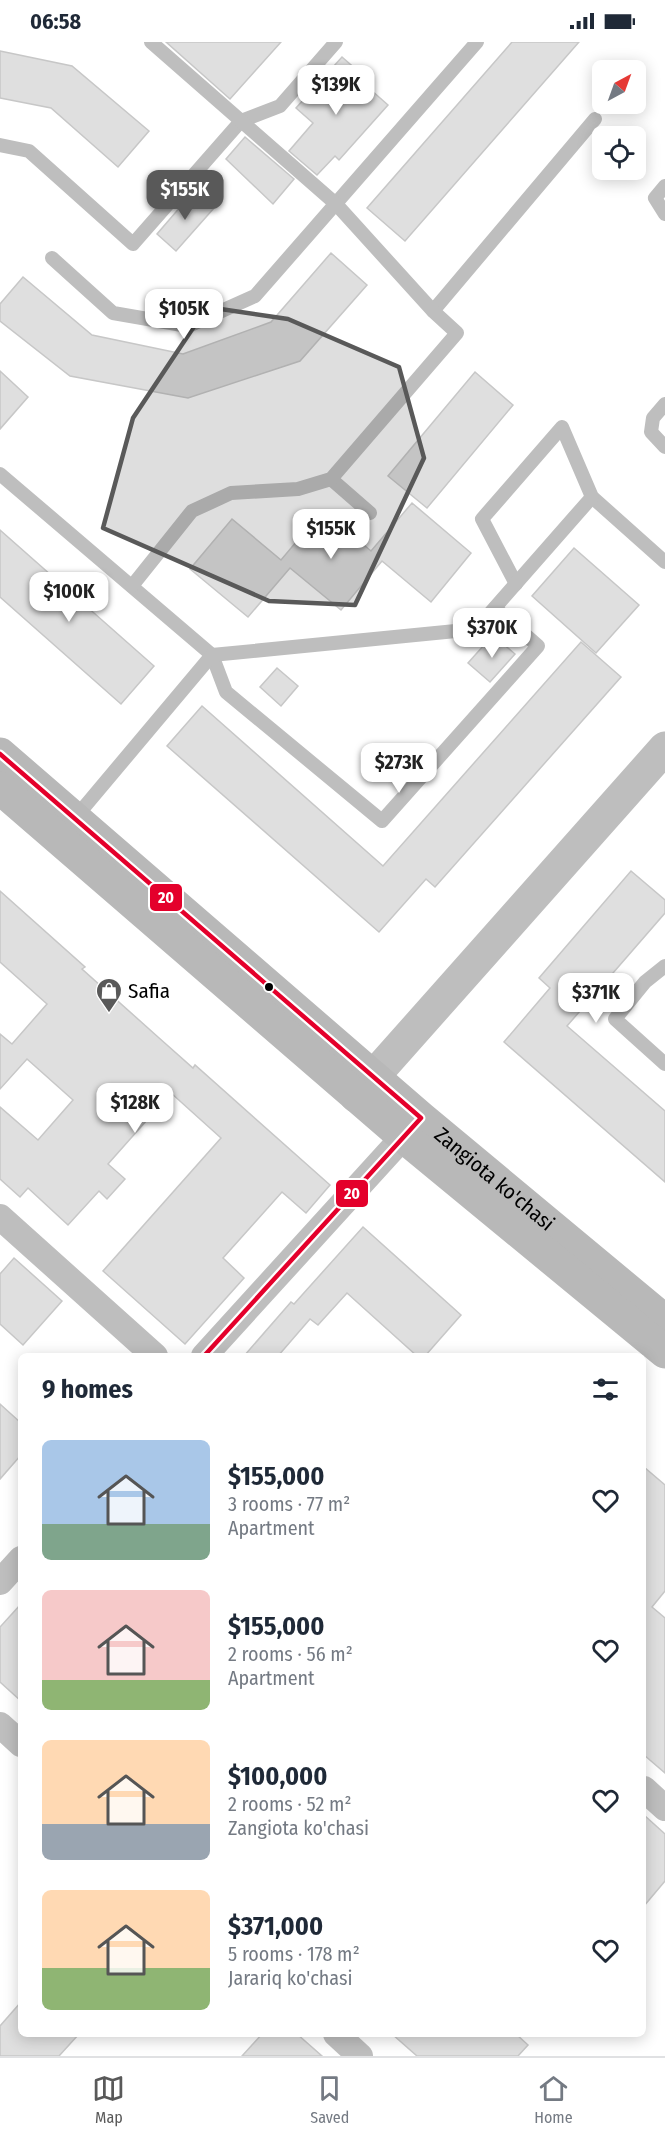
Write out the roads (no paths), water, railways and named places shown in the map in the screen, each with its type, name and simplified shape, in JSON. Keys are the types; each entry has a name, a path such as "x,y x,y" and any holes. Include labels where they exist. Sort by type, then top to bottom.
{"main road":[{"name":"Zangiota ko'chasi","path":"0,754 66,828 412,1127 665,1352"},
{"name":"Zangiota ko'chasi","path":"0,788 66,828"},
{"name":"Zangiota ko'chasi","path":"412,1127 665,1321"}],"street":[{"path":"365,1086 662,757"},
{"path":"207,1353 412,1127"},
{"path":"0,1217 152,1353"},
{"path":"0,1582 18,1562"},
{"path":"0,1725 18,1741"},
{"path":"646,1791 665,1808"},
{"path":"339,2037 360,2056"}],"lane":[{"path":"132,586 192,511 231,493 298,489 332,479 457,333 433,311 336,204 151,42"},
{"path":"0,145 29,151 133,244 242,122 280,106 336,42"},
{"path":"52,258 113,313 188,326 255,296 477,42"},
{"path":"433,311 596,119"},
{"path":"665,186 655,198 665,214"},
{"path":"665,404 653,418 651,432 665,447"},
{"path":"516,584 482,519 562,427 592,497 665,562"},
{"path":"0,474 212,655 226,692 382,820 538,646 495,608"},
{"path":"332,479 370,513"},
{"path":"66,828 212,655 476,629 592,497"},
{"path":"665,966 645,982 615,1019 665,1064"}],"place":[{"name":"Safia","path":"109,1014"}]}
